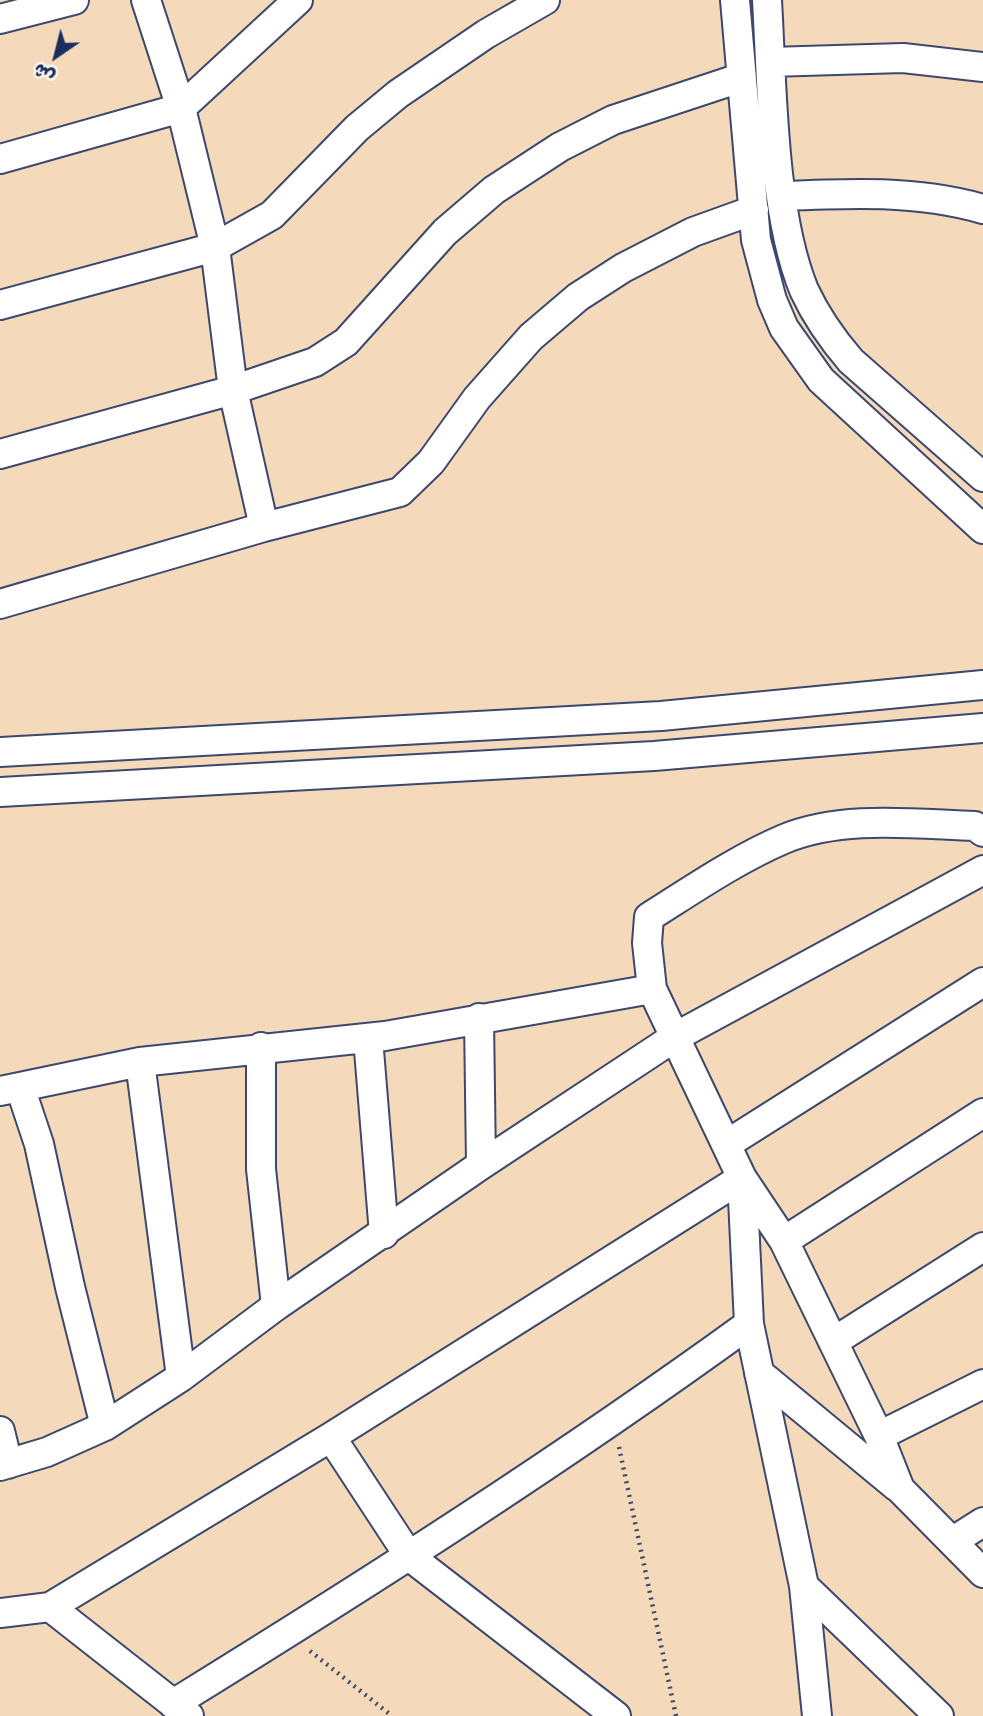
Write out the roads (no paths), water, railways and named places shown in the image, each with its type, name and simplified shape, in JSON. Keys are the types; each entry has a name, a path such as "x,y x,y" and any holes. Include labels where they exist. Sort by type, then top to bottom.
{"street":[{"path":"0,19 74,0"},
{"path":"146,0 181,108 215,247 233,390 264,527"},
{"path":"0,159 181,108 298,0"},
{"path":"0,305 215,247 272,215 356,128 398,94 486,34 545,0"},
{"path":"735,0 756,240 768,290 784,328 802,356 853,411 983,528"},
{"path":"767,0 782,196 804,289 832,339 851,361 983,477"},
{"path":"771,62 903,58 983,67"},
{"path":"0,454 233,390 315,362 334,351 445,232 494,190 560,147 613,120 740,78"},
{"path":"782,196 895,193 958,201 983,209"},
{"path":"0,604 264,527 400,492 431,462 477,398 531,337 578,297 623,268 693,232 754,210"},
{"path":"0,752 661,716 983,685"},
{"path":"0,792 654,756 983,728"},
{"path":"900,1489 879,1436 784,1241 742,1178 652,989 647,943 649,917 784,839 825,828 862,824 975,826 983,832"},
{"path":"0,1431 4,1465 47,1452 105,1426 181,1377 276,1306 481,1165 675,1037 983,870"},
{"path":"727,1144 983,982"},
{"path":"105,1426 70,1287 40,1144 10,1089 140,1062 261,1047 368,1038 652,989"},
{"path":"479,1018 481,1165"},
{"path":"368,1038 384,1234"},
{"path":"261,1047 261,1169 276,1306"},
{"path":"140,1062 181,1377"},
{"path":"784,1241 983,1114"},
{"path":"742,1178 749,1324 804,1586 817,1716"},
{"path":"0,1613 50,1608 331,1437 742,1178"},
{"path":"834,1342 983,1247"},
{"path":"50,1608 181,1710 287,1633 614,1422 749,1324"},
{"path":"759,1373 900,1489 983,1573"},
{"path":"879,1436 983,1384"},
{"path":"331,1437 409,1556 616,1716"},
{"path":"953,1541 983,1522"},
{"path":"804,1586 939,1716"}]}
